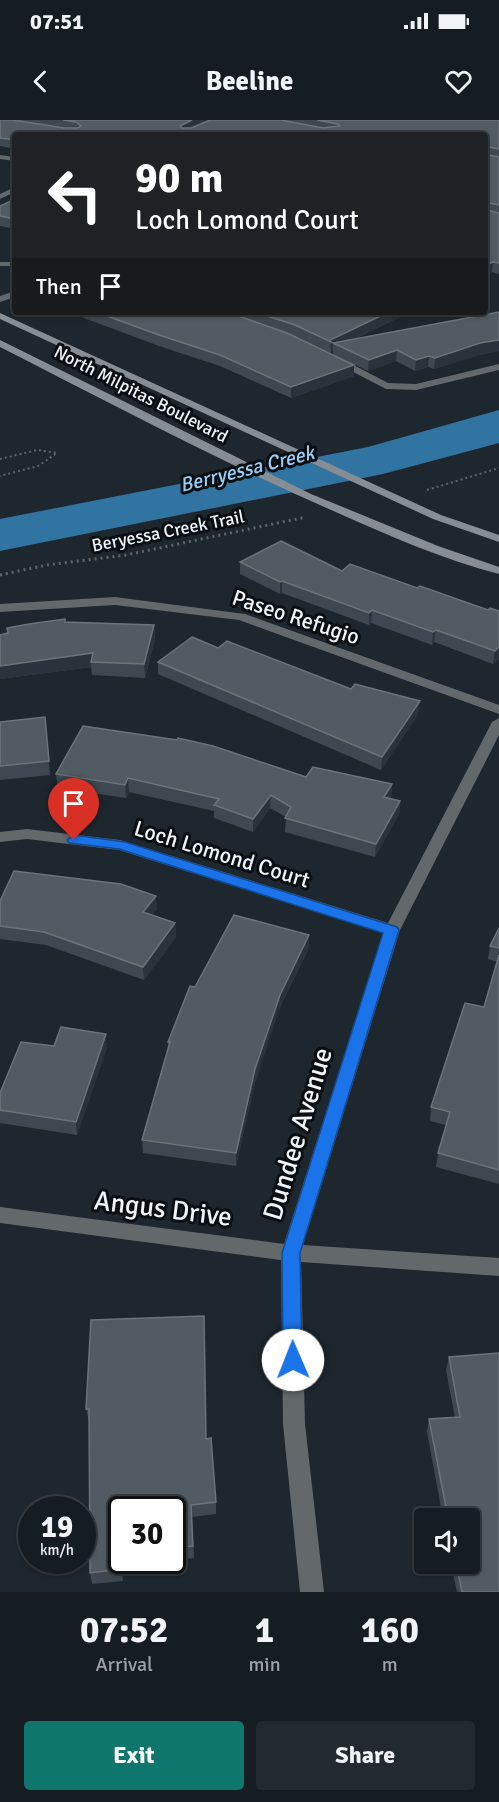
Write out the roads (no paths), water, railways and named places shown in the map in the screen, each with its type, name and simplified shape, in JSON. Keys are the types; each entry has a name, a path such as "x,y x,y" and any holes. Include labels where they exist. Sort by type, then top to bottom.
{"main road":[{"name":"North Milpitas Boulevard","path":"0,316 437,517 499,538"},
{"name":"North Milpitas Boulevard","path":"0,343 211,449 340,510 470,562 499,571"}],"street":[{"path":"329,357 386,386 416,387 499,367"},
{"name":"Paseo Refugio","path":"0,608 115,601 240,617 499,710"},
{"name":"Dundee Avenue","path":"312,1592 294,1424 291,1253 392,930 499,722"},
{"name":"Loch Lomond Court","path":"0,837 27,834 120,845 392,930"},
{"name":"Angus Drive","path":"0,1215 291,1253 499,1267"}],"water":[{"path":"499,410 499,443 383,474 0,551 0,519 368,447"}],"water label":[{"name":"Berryessa Creek","path":"247,469"}]}
